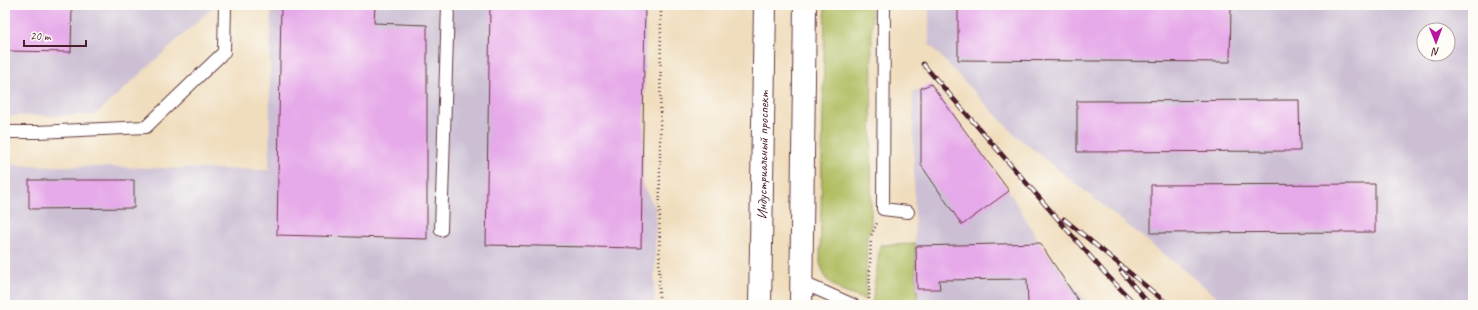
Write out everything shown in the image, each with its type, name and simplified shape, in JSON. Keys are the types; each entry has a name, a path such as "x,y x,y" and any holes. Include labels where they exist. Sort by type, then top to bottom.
{"main road":[{"name":"Индустриальный проспект","path":"760,305 765,5"},
{"path":"801,305 805,5"}],"lane":[{"path":"5,132 146,128 224,52 225,5"},
{"path":"441,230 448,5"},
{"path":"884,5 883,209 908,212"},
{"path":"801,282 853,305"}],"path":[{"path":"659,305 660,5"},
{"path":"869,301 871,236 883,209"}],"shaded area":[{"path":"5,5 216,5 95,115 5,116"},
{"path":"271,5 646,5 643,186 656,209 654,305 5,305 5,165 269,170"},
{"path":"929,5 1473,5 1473,305 1227,305 1014,134 929,44"},
{"path":"931,84 1009,191 1040,243 1089,305 918,305 915,244 913,92"}],"green space":[{"path":"825,5 872,5 871,229 867,235 866,300 841,291 826,279 820,263"},
{"path":"915,244 918,305 878,305 872,303 880,245"}],"building":[{"path":"5,5 72,5 71,52 5,51"},
{"path":"281,5 375,5 374,23 427,25 427,239 277,235"},
{"path":"490,5 645,5 641,248 486,245"},
{"path":"958,5 1231,5 1230,62 958,60"},
{"path":"931,84 1009,191 962,225 921,165 921,88"},
{"path":"1299,100 1300,151 1077,152 1077,101"},
{"path":"29,180 134,180 134,208 29,209"},
{"path":"1375,184 1375,232 1151,233 1151,185"},
{"path":"1040,243 1081,305 1028,305 1027,279 939,280 940,289 917,289 916,246"}],"railway":[{"path":"923,64 1103,271 1136,305"},
{"path":"1064,219 1169,305"},
{"path":"1121,271 1150,305"}]}
